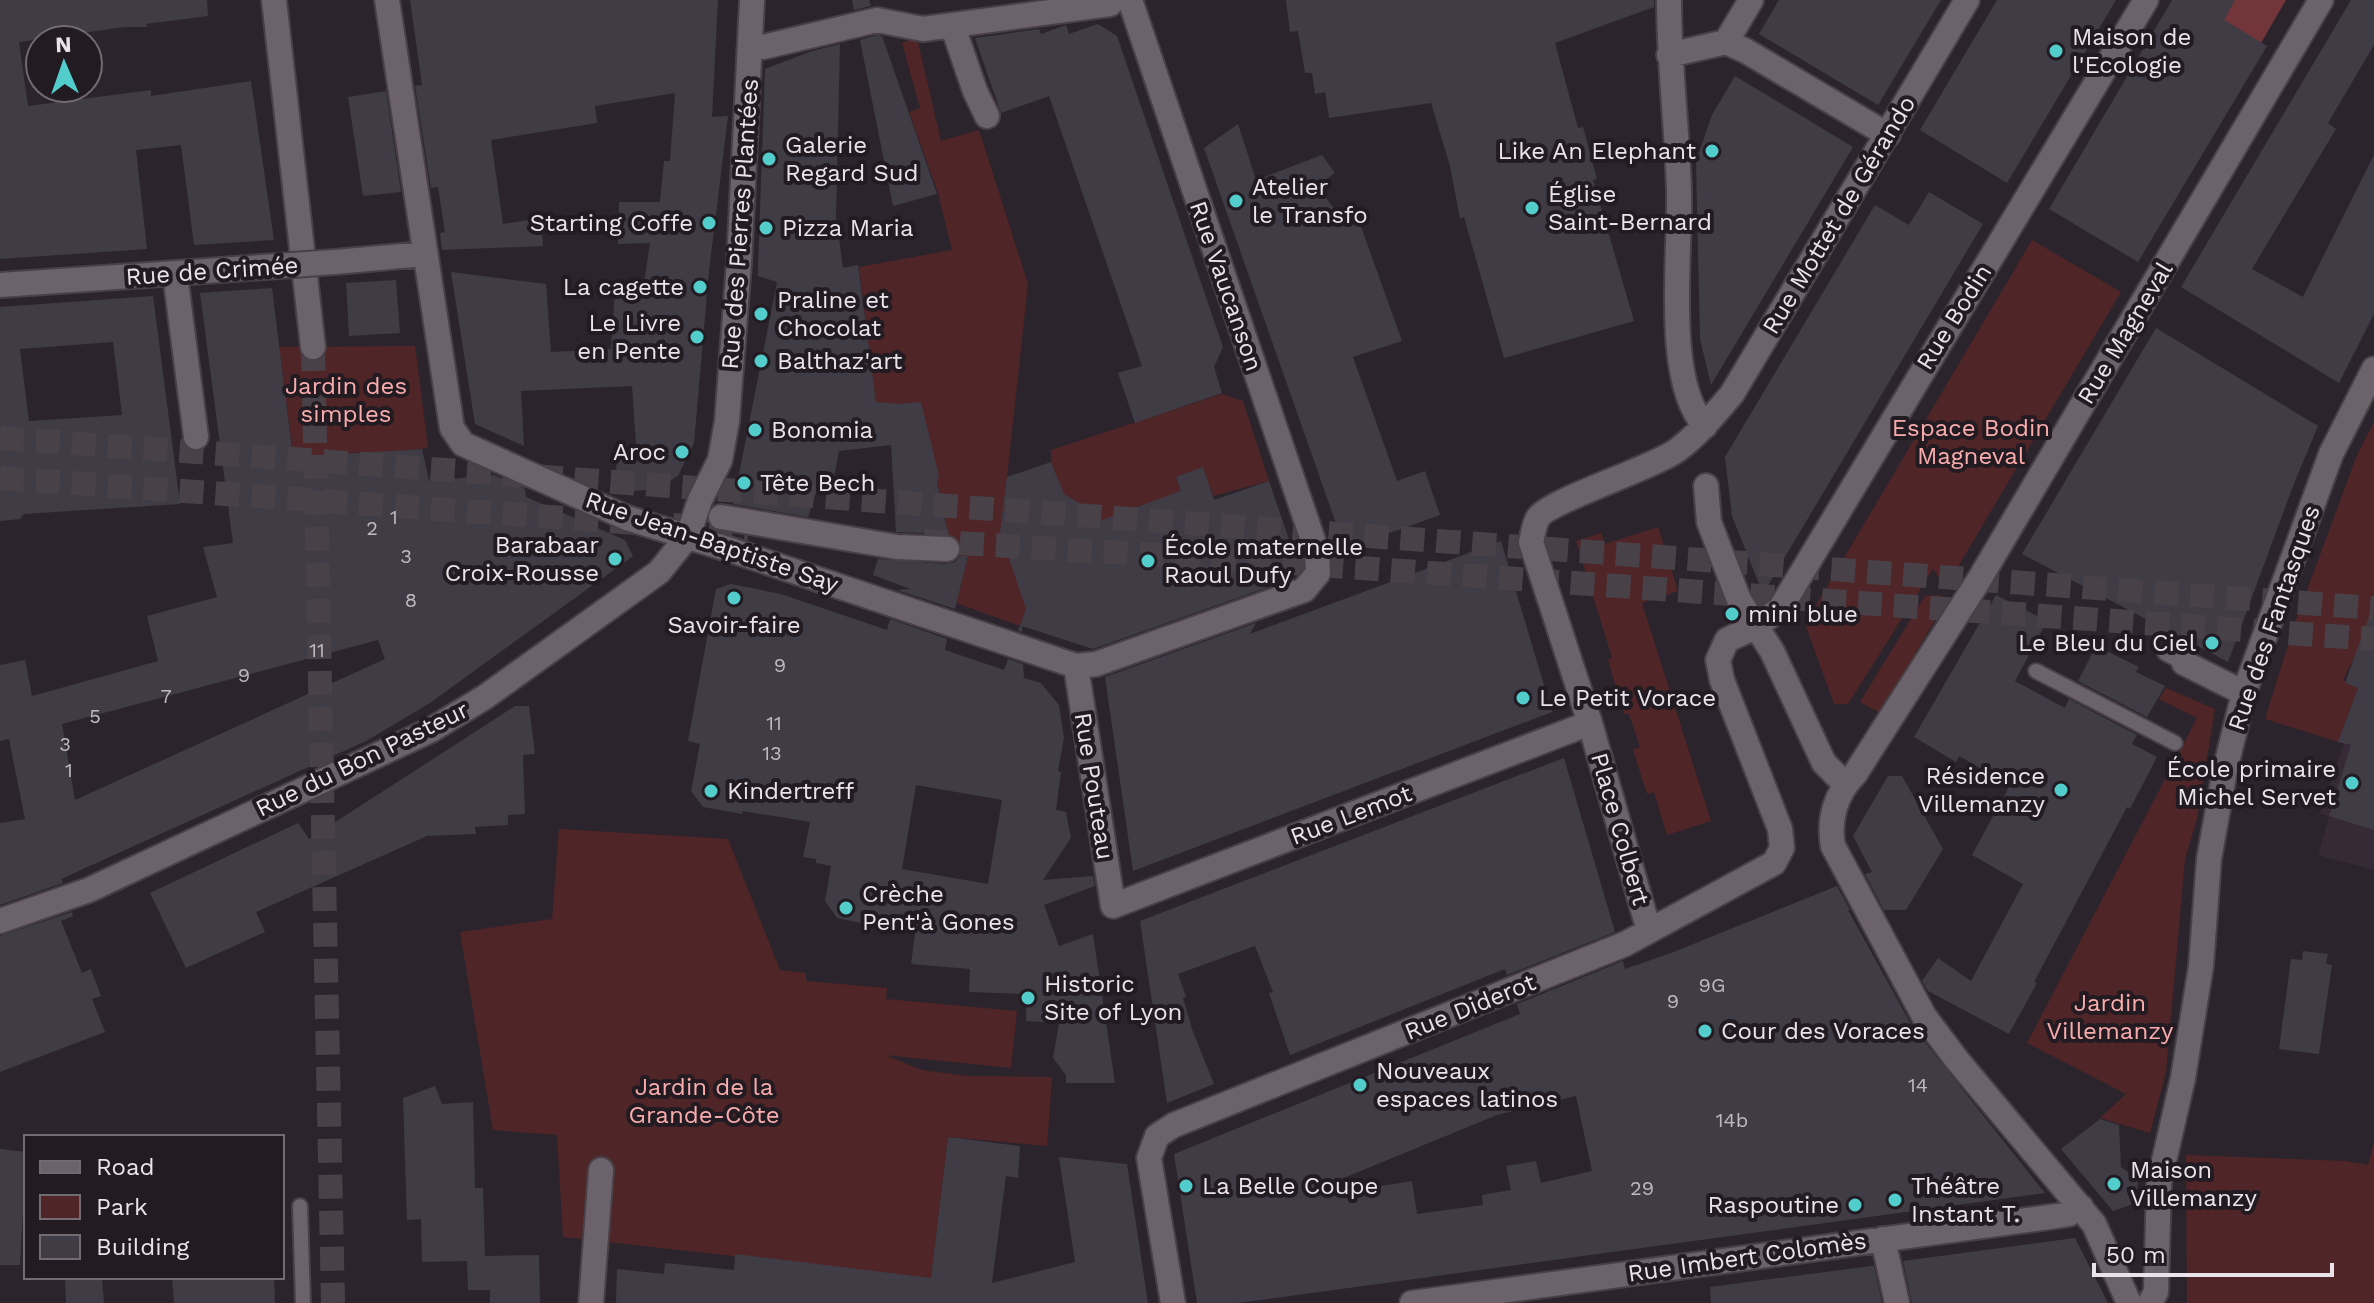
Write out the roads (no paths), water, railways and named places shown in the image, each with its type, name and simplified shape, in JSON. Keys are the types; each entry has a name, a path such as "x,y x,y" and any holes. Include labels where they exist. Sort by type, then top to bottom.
{"street":[{"path":"274,0 313,347"},
{"name":"Rue Jean-Baptiste Say","path":"387,0 452,428 463,444 627,518 1076,666"},
{"name":"Rue des Pierres Plantées","path":"688,536 700,500 720,460 727,421 742,220 752,0"},
{"path":"1669,0 1669,55 1679,192 1677,338 1692,407 1705,426"},
{"path":"1726,42 1751,0"},
{"name":"Rue Mottet de Gérando","path":"1705,426 1732,394 1967,0"},
{"name":"Rue Bodin","path":"1755,627 1780,609 2146,0"},
{"name":"Rue Magneval","path":"2129,1303 2094,1224 1924,1016 1833,846 1830,831 1832,813 1845,784 1855,774 1979,580 2321,0"},
{"path":"763,47 877,20 923,29 953,27 1120,2"},
{"name":"Rue Vaucanson","path":"1076,666 1096,664 1304,590 1318,573 1317,552 1120,2"},
{"path":"953,27 987,116"},
{"path":"1669,55 1726,42 1888,135"},
{"name":"Rue de Crimée","path":"0,285 424,254"},
{"path":"175,274 196,437"},
{"name":"Rue des Fantasques","path":"2150,1303 2156,1292 2159,1183 2183,1078 2201,966 2209,859 2222,785 2244,693 2331,454 2374,369"},
{"name":"Place Colbert","path":"1705,426 1678,450 1655,464 1556,504 1538,517 1531,542 1590,723 1649,931 1774,863 1782,848 1780,829 1722,680 1718,660 1727,640 1755,627"},
{"path":"1706,486 1709,522 1739,600 1772,651 1824,763 1845,784"},
{"path":"721,517 897,547 947,549"},
{"name":"Rue du Bon Pasteur","path":"0,921 89,890 431,730 485,697 645,583 659,572 688,536"},
{"path":"2174,658 2244,693"},
{"name":"Rue Pouteau","path":"1076,666 1113,906"},
{"name":"Rue Lemot","path":"1113,906 1590,723"},
{"name":"Rue Diderot","path":"1173,1303 1149,1158 1157,1136 1174,1125 1625,944 1649,931"},
{"path":"591,1303 601,1170"},
{"name":"Rue Imbert Colomès","path":"1412,1303 1538,1294 1883,1239 2057,1216 2081,1207"},
{"path":"1883,1239 1897,1303"}],"lane":[{"path":"2036,671 2175,743"},
{"path":"300,1206 303,1303"}],"tunnel":[{"path":"313,347 333,1303"},
{"path":"0,438 2374,608"},
{"path":"0,478 636,523"},
{"path":"673,525 748,530"},
{"path":"924,541 1261,561 2374,639"}],"place":[{"name":"Maison de l'Ecologie","path":"2056,51"},
{"name":"Like An Elephant","path":"1712,151"},
{"name":"Galerie Regard Sud","path":"769,159"},
{"name":"Atelier le Transfo","path":"1236,201"},
{"name":"Église Saint-Bernard","path":"1532,208"},
{"name":"Starting Coffe","path":"709,223"},
{"name":"Pizza Maria","path":"766,228"},
{"name":"La cagette","path":"700,287"},
{"name":"Praline et Chocolat","path":"761,314"},
{"name":"Le Livre en Pente","path":"697,337"},
{"name":"Balthaz'art","path":"761,361"},
{"name":"Bonomia","path":"755,430"},
{"name":"Aroc","path":"682,452"},
{"name":"Tête Bech","path":"744,483"},
{"name":"Barabaar Croix-Rousse","path":"615,559"},
{"name":"École maternelle Raoul Dufy","path":"1148,561"},
{"name":"Savoir-faire","path":"734,598"},
{"name":"mini blue","path":"1732,614"},
{"name":"Le Bleu du Ciel","path":"2212,643"},
{"name":"Le Petit Vorace","path":"1523,698"},
{"name":"École primaire Michel Servet","path":"2352,783"},
{"name":"Résidence Villemanzy","path":"2061,790"},
{"name":"Kindertreff","path":"711,791"},
{"name":"Crèche Pent'à Gones","path":"846,908"},
{"name":"Historic Site of Lyon","path":"1028,998"},
{"name":"Cour des Voraces","path":"1705,1031"},
{"name":"Nouveaux espaces latinos","path":"1360,1085"},
{"name":"Maison Villemanzy","path":"2114,1184"},
{"name":"La Belle Coupe","path":"1186,1186"},
{"name":"Théâtre Instant T.","path":"1895,1200"},
{"name":"Raspoutine","path":"1855,1205"}],"park label":[{"name":"Jardin des simples","path":"346,400"},
{"name":"Espace Bodin Magneval","path":"1971,442"},
{"name":"Jardin Villemanzy","path":"2110,1017"},
{"name":"Jardin de la Grande-Côte","path":"704,1101"}]}
